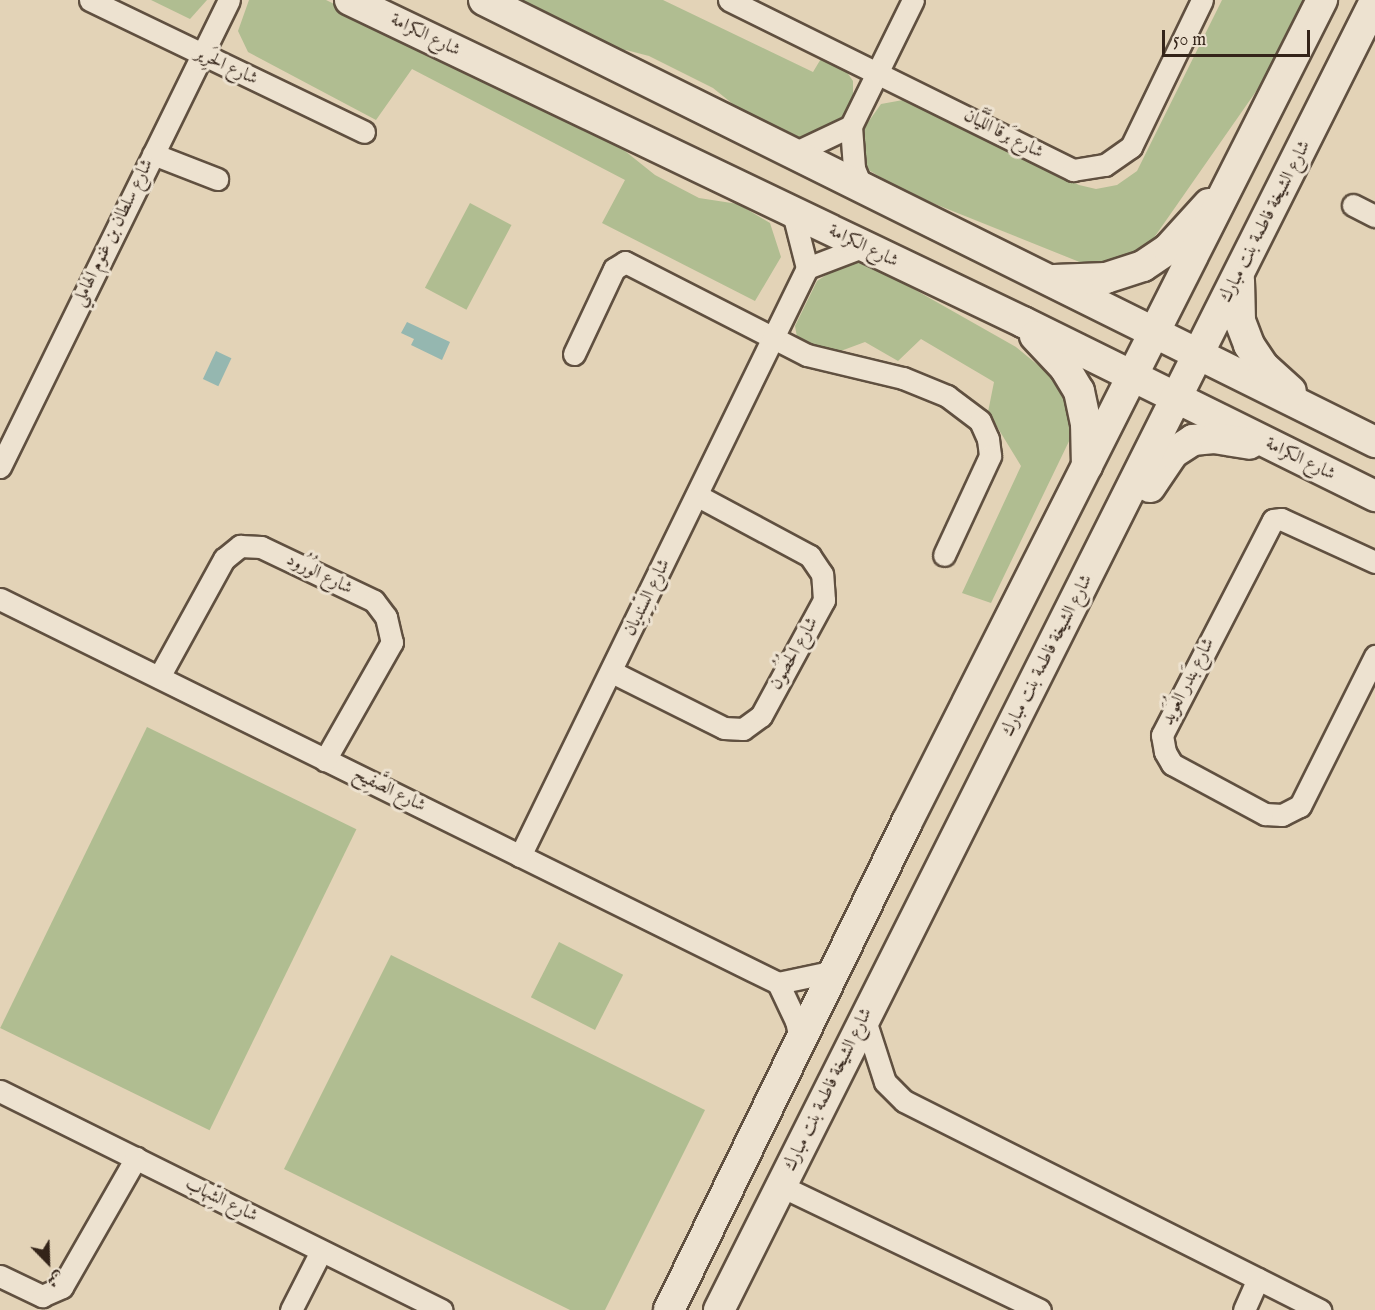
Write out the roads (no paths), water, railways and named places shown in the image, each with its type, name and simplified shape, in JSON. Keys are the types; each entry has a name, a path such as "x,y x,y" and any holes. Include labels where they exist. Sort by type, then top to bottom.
{"main road":[{"name":"شارع الكرامة","path":"350,0 862,247 1023,322 1375,496"},
{"path":"484,0 1200,354 1320,417 1375,442"},
{"path":"669,1310 835,971 1157,333 1322,0"},
{"name":"شارع الشيخة فاطمة بنت مبارك","path":"720,1310 864,1017 1118,518 1375,1"},
{"path":"1047,280 1106,278 1143,266 1168,249 1235,175"},
{"path":"1240,272 1238,309 1249,345 1264,367 1320,417"},
{"path":"1023,322 1065,368 1079,391 1086,423 1087,470"},
{"path":"1118,518 1143,498 1173,453 1188,443 1214,438 1275,448"}],"street":[{"name":"شارع الحَرِير","path":"90,0 201,56 364,132"},
{"name":"شارع سلطان بن غنوم الهاملي","path":"0,467 229,0"},
{"name":"شارع بَرقا اللَّيَّان","path":"729,0 1073,170 1105,165 1131,147 1202,0"},
{"path":"862,188 854,168 851,126 913,0"},
{"path":"792,154 851,126"},
{"path":"153,154 217,179"},
{"path":"1353,206 1375,216"},
{"path":"793,213 807,268 862,247"},
{"path":"574,354 614,269 625,262 807,355 903,378 947,396 980,422 988,439 990,456 944,555"},
{"name":"شارع السِّندِيان","path":"520,856 698,496 807,268"},
{"name":"شارع الحُصُون","path":"612,672 724,728 743,729 761,716 824,600 822,574 810,556 698,496"},
{"name":"شارع بَندر العُوَيد","path":"1375,562 1281,519 1273,520 1162,735 1165,752 1172,764 1265,814 1282,815 1300,806 1375,656"},
{"name":"شارع الوُرُود","path":"159,677 224,559 240,546 261,547 374,601 386,617 392,642 325,760"},
{"name":"شارع الصَّفِيح","path":"0,599 778,983"},
{"path":"801,1042 796,1021 778,983 835,971"},
{"path":"864,1017 885,1082 904,1101 1320,1310"},
{"name":"شارع الشِّهاب","path":"0,1091 442,1310"},
{"path":"0,1276 42,1296 62,1287 136,1158"},
{"path":"781,1186 1040,1310"},
{"path":"291,1310 321,1251"},
{"path":"1244,1310 1257,1279"}],"water":[{"path":"407,322 450,342 442,360 411,345 414,339 401,333"},
{"path":"216,351 231,358 218,386 203,379"}]}
